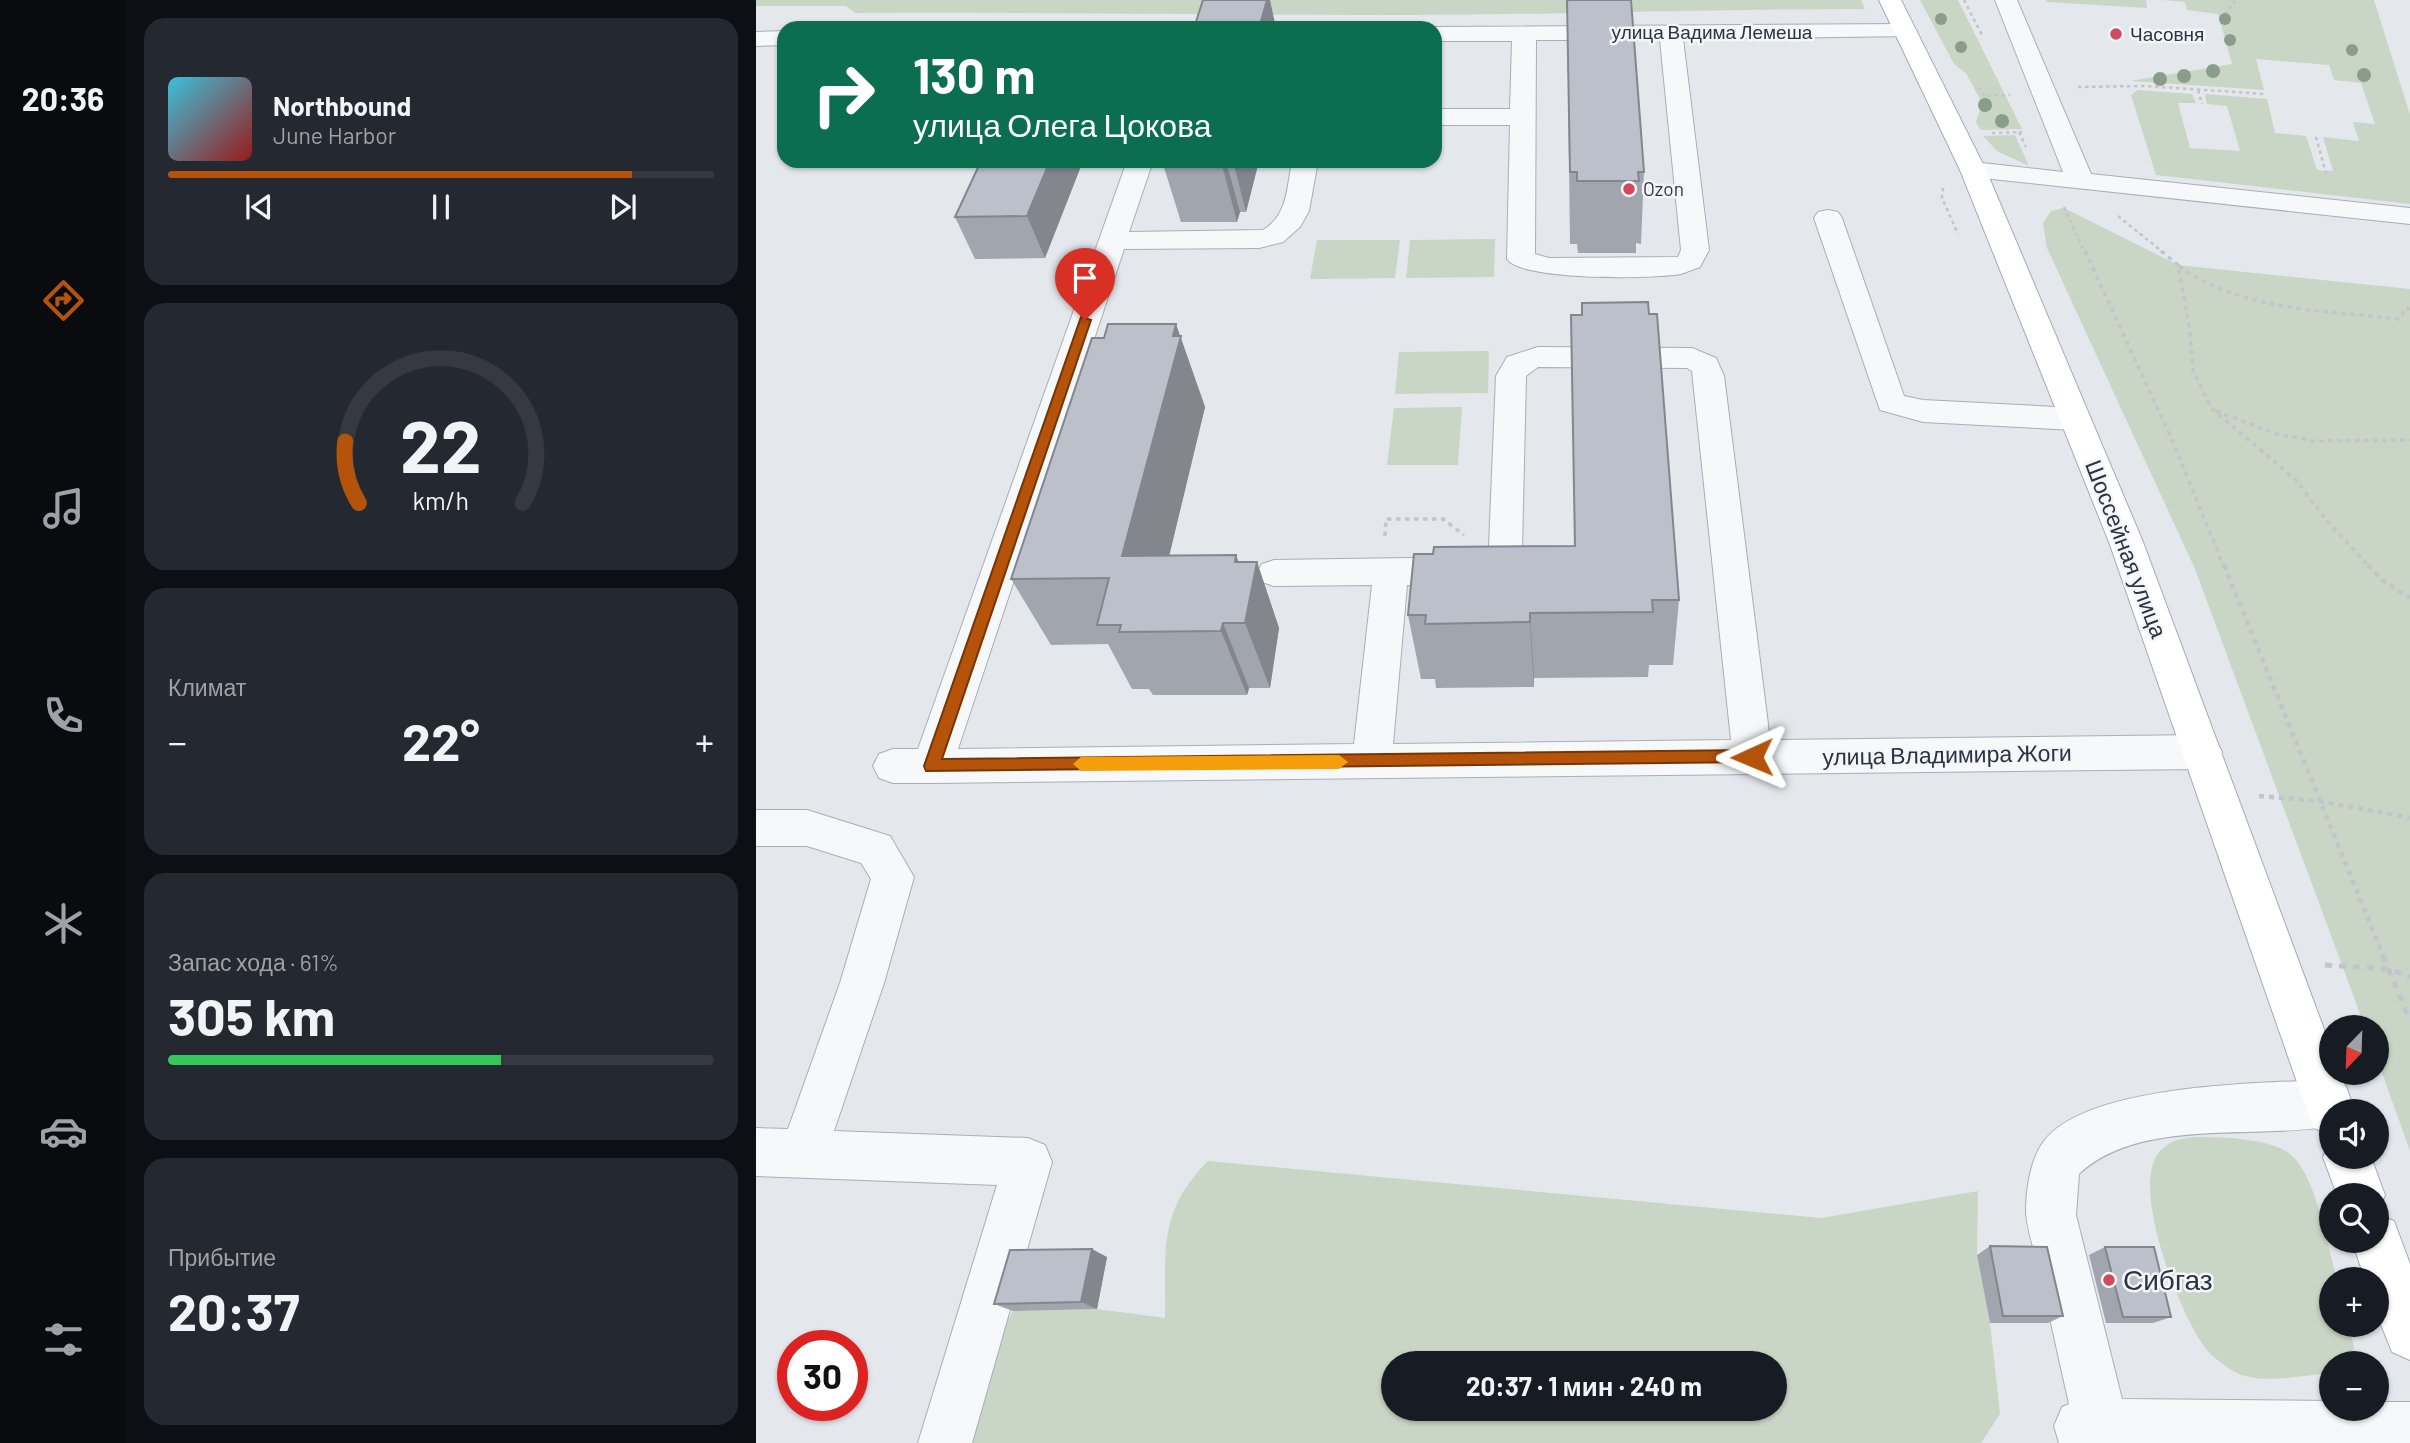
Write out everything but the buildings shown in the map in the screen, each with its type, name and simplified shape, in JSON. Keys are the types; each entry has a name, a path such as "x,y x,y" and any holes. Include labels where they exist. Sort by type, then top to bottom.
{"main road":[{"name":"Шоссейная улица","path":"1890,0 1973,170 2126,542 2327,1099"},
{"path":"2381,1253 2410,1334"}],"street":[{"path":"2006,0 2076,179"},
{"name":"улица Вадима Лемеша","path":"1442,34 1905,31"},
{"path":"1524,34 1519,249 1521,259 1548,267 1687,265 1694,258 1671,33"},
{"path":"756,38 777,38"},
{"path":"1442,117 1522,117"},
{"path":"932,766 1138,168"},
{"path":"1112,241 1259,240 1277,237 1293,221 1304,168"},
{"path":"1973,170 2410,216"},
{"path":"1828,218 1891,402 1923,411 2076,419"},
{"path":"1275,573 1473,570 1491,567 1502,557 1506,546 1511,376 1514,366 1523,360 1538,357 1692,358 1704,365 1709,376 1752,757"},
{"path":"1372,761 1391,572"},
{"name":"улица Владимира Жоги","path":"893,766 2202,752"},
{"path":"756,828 807,828 875,849 893,877 862,983 780,1152 1028,1162 945,1443"},
{"path":"2319,1107 2221,1109 2115,1125 2087,1135 2061,1156 2052,1183 2051,1215 2092,1434 2410,1429"}],"path":[{"path":"1964,0 1988,47"},
{"path":"2220,20 2236,0"},
{"path":"1979,87 1984,96 2012,96 2005,83"},
{"path":"2078,87 2265,94"},
{"path":"2198,90 2202,104"},
{"path":"1984,133 2030,131"},
{"path":"2019,132 2039,176 2064,208 2173,442 2410,1021"},
{"path":"2316,137 2335,208"},
{"path":"2076,179 2202,283 2253,302 2400,319 2405,309 2410,309"},
{"path":"2178,265 2190,331 2193,370 2211,408 2296,480 2326,520 2382,580 2410,598"},
{"path":"2211,408 2277,434 2313,441 2410,440"},
{"path":"2217,793 2320,801 2410,818"},
{"path":"2280,963 2389,969 2410,977"}],"green space":[{"path":"756,0 1861,0 1865,9 1394,15 855,13 846,6 756,6"},
{"path":"1920,0 1958,0 2022,129 1981,130 1976,122 1982,103 1966,73 1954,64"},
{"path":"2046,0 2146,0 2147,8 2047,2"},
{"path":"2162,0 2374,0 2410,115 2410,204 2156,175 2131,95 2138,90 2192,94 2196,103 2178,103 2190,148 2240,151 2227,106 2207,104 2205,94 2267,99 2275,133 2306,136 2317,170 2333,171 2323,137 2359,141 2353,122 2375,124 2361,83 2334,80 2329,65 2256,59 2264,90 2130,81 2232,64 2218,14 2187,10 2185,2"},
{"path":"2015,135 2029,166 1997,151 1983,136"},
{"path":"2064,208 2178,265 2410,289 2410,1151 2386,1085 2389,1085 2389,1015 2361,1015 2195,569 2047,248 2043,223 2051,211"},
{"path":"1495,239 1494,277 1406,278 1410,240"},
{"path":"1317,240 1400,240 1395,278 1310,279"},
{"path":"1489,351 1488,393 1395,394 1399,352"},
{"path":"1462,407 1458,465 1387,465 1394,408"},
{"path":"2195,1137 2233,1138 2277,1147 2290,1154 2307,1178 2319,1209 2319,1253 2330,1253 2334,1267 2319,1267 2319,1337 2352,1337 2354,1348 2352,1351 2319,1351 2319,1374 2266,1379 2245,1376 2219,1361 2195,1333 2161,1249 2150,1190 2153,1166 2162,1149 2177,1140"},
{"path":"1208,1161 1821,1218 1978,1191 1977,1255 1990,1323 2000,1414 1981,1443 971,1443 1005,1324 1013,1311 1097,1309 1165,1318 1168,1234 1180,1198"}],"slow traffic":[{"path":"1081,764 1339,762"}],"place":[{"name":"Часовня","path":"2116,34"},
{"name":"Ozon","path":"1629,189"},
{"name":"Сибгаз","path":"2109,1280"}],"route":[{"path":"1085,320 932,766 1752,757"}]}
